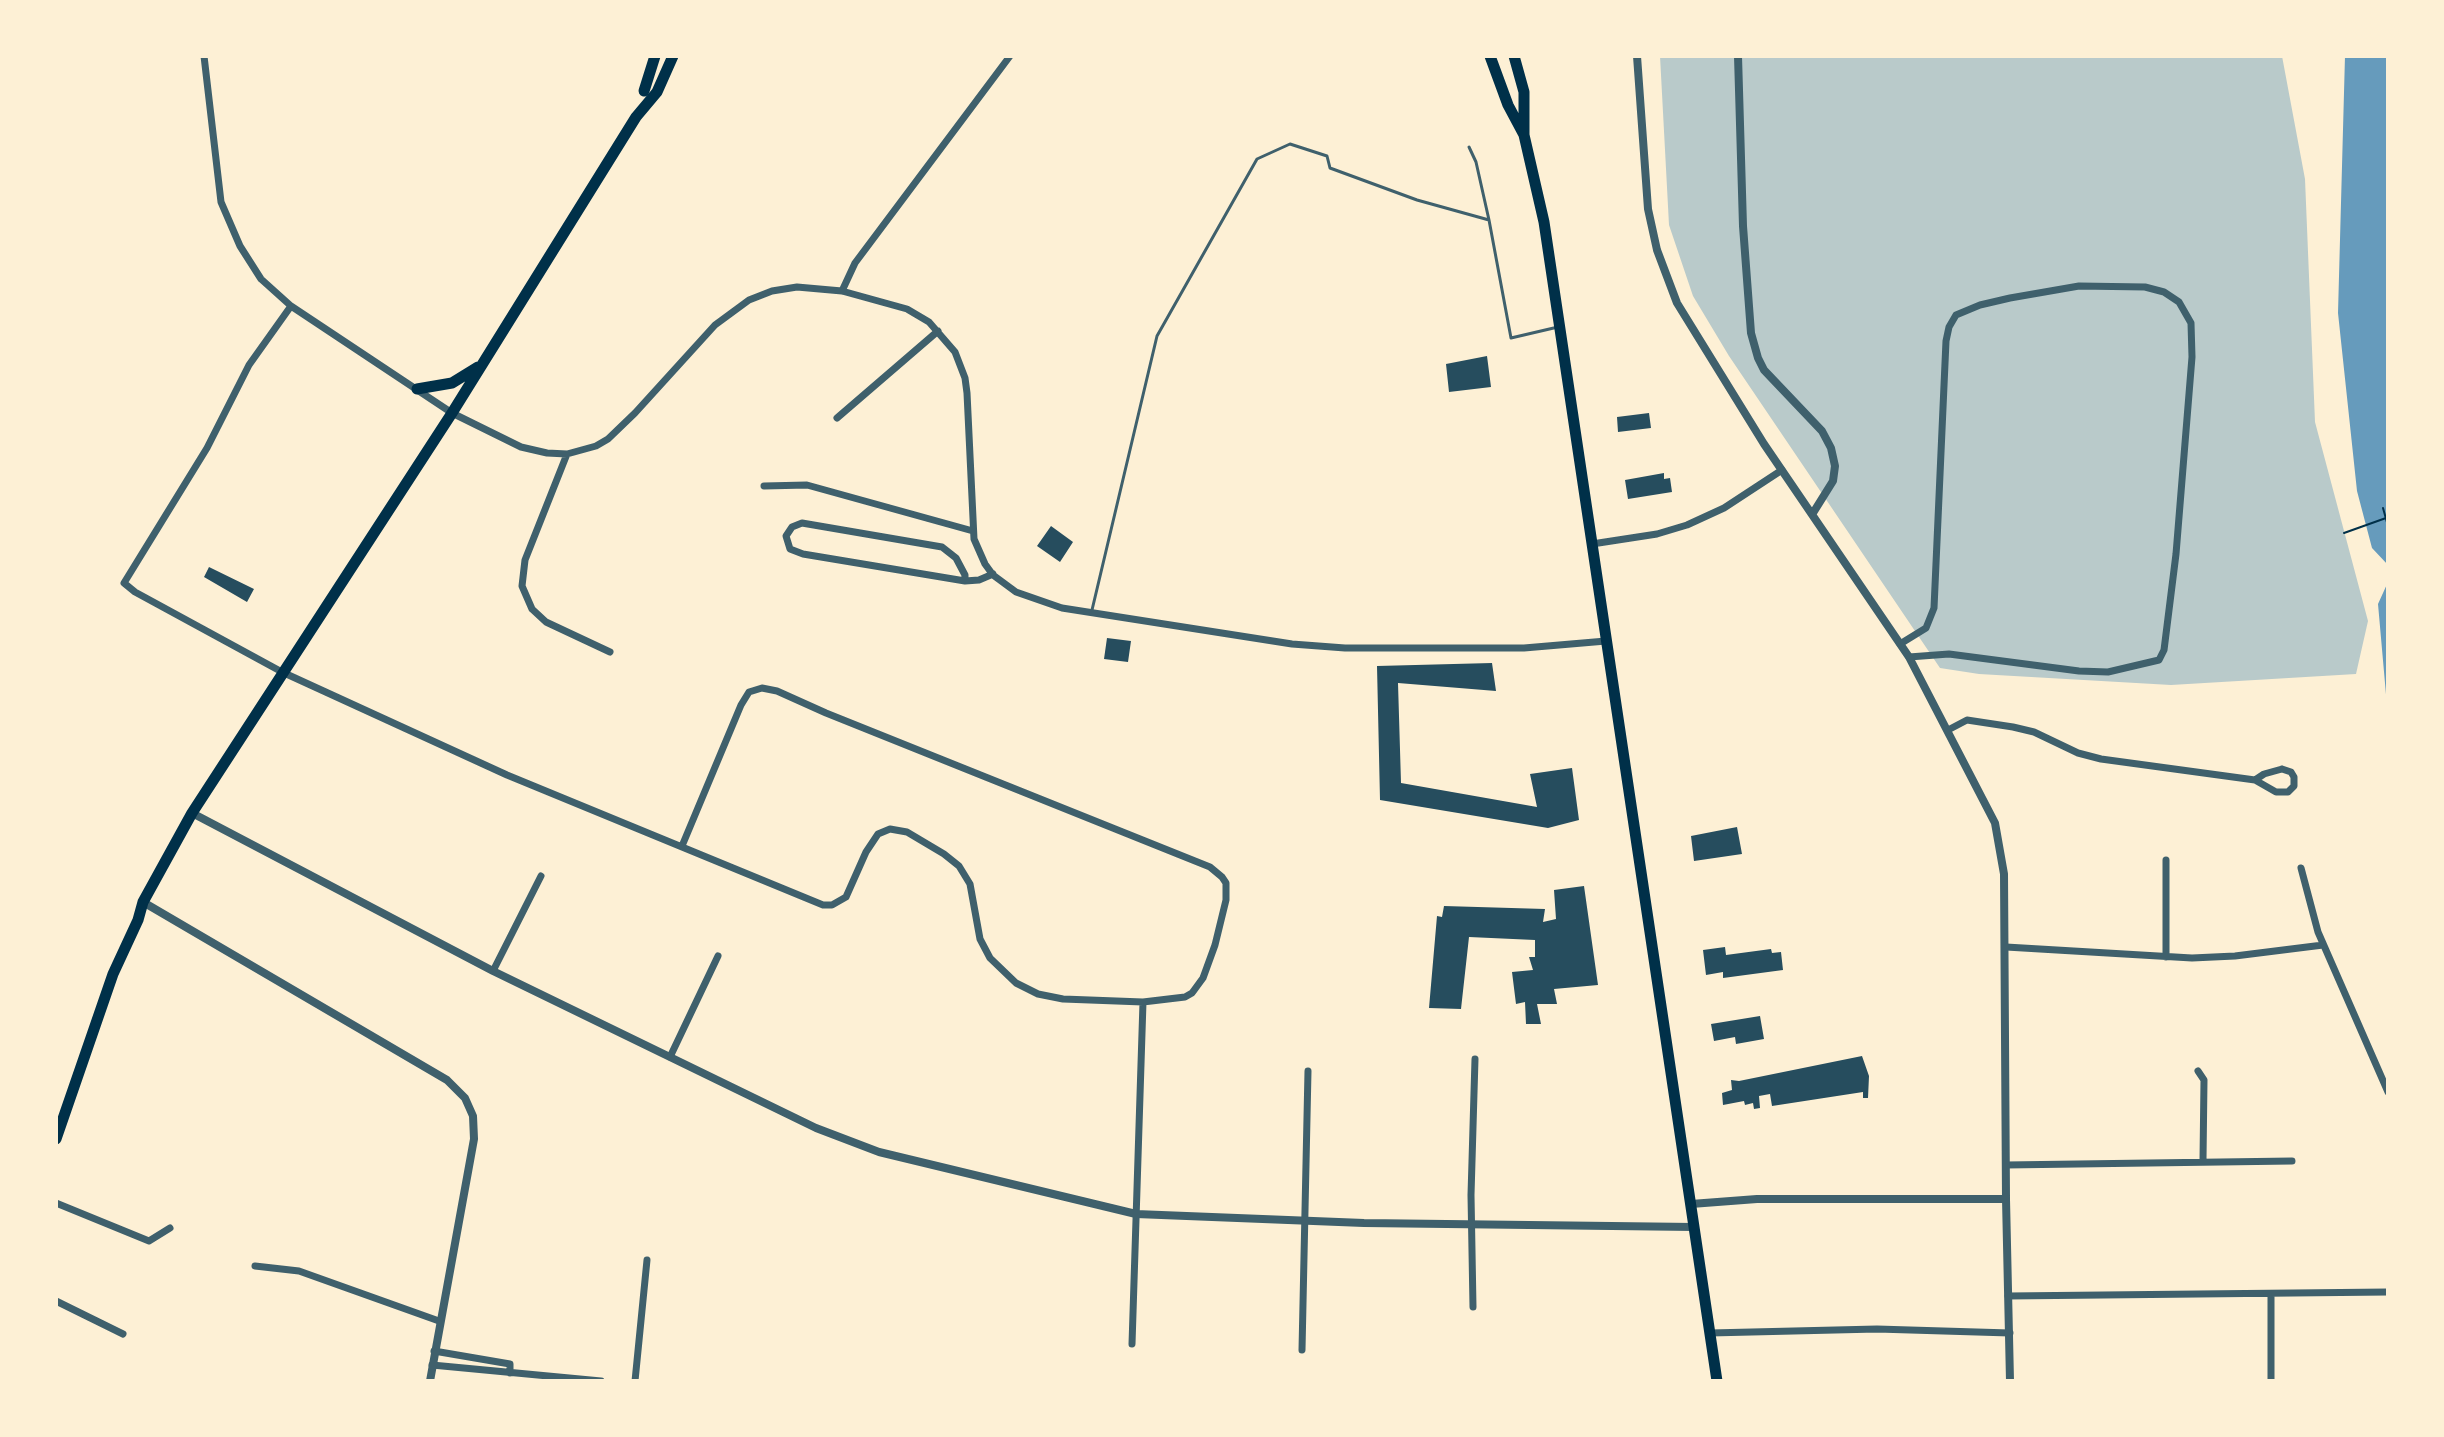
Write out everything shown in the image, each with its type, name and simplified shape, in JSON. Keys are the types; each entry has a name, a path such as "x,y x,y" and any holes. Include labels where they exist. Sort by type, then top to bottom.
{"main road":[{"path":"636,117 655,56"},
{"path":"644,91 662,56"},
{"path":"56,1139 113,974 143,902 192,813 452,413 636,117 657,92 673,56"},
{"path":"1490,56 1508,105 1524,135"},
{"path":"1514,56 1524,92 1524,135 1544,222 1560,326 1717,1381"},
{"path":"417,389 452,383 484,361"}],"street":[{"path":"204,56 221,202 228,223 254,269 291,306 452,413 521,447 567,454 596,446 617,431 715,325 749,300 772,291 797,287 842,291 896,304 918,315 938,331 955,352 965,378 973,531 978,552 1004,584 1030,599 1092,613 1292,644 1524,648 1606,641"},
{"path":"842,291 855,263 1010,56"},
{"path":"1637,56 1648,209 1663,270 1690,328 1909,657 1988,807 1997,831 2004,874 2006,947 2010,1381"},
{"path":"1738,56 1743,226 1751,333 1764,370 1822,431 1831,448 1835,466 1833,481 1813,513"},
{"path":"1900,644 1926,628 1934,608 1946,341 1956,315 1980,305 2079,286 2145,287 2164,292 2179,302 2191,323 2192,357 2176,554 2164,650 2159,660 2108,672 1949,654 1909,657"},
{"path":"291,306 249,365 207,448 124,583 135,592 282,672 507,775 823,905 832,905 846,897 873,840 882,832 899,829 959,866 973,895 977,928 984,949 997,967 1016,983 1050,997 1143,1002 1185,997 1203,978 1226,900 1226,883 1217,871 777,691 762,688 747,695 682,846"},
{"path":"837,418 938,331"},
{"path":"567,454 525,560 522,586 532,609 546,622 610,652"},
{"path":"1592,544 1657,534 1687,525 1724,508 1782,470"},
{"path":"764,486 807,485 973,531"},
{"path":"965,581 956,558 942,547 802,523 792,527 786,536 790,549 803,554 965,581 979,580 993,574"},
{"path":"1948,730 1967,720 2000,724 2034,732 2078,753 2101,759 2255,780 2282,794 2292,789 2295,780 2291,772 2282,769 2255,780"},
{"path":"192,813 493,971 816,1128 879,1152 1136,1214 1304,1222 1694,1227"},
{"path":"2166,860 2166,957"},
{"path":"2301,868 2323,945 2388,1092"},
{"path":"493,971 541,876"},
{"path":"143,902 447,1080 465,1098 473,1116 474,1139 430,1381"},
{"path":"2006,947 2166,957 2221,957 2323,945"},
{"path":"670,1057 718,956"},
{"path":"1132,1344 1143,1002"},
{"path":"1473,1307 1475,1059"},
{"path":"1302,1350 1308,1071"},
{"path":"2198,1071 2204,1080 2203,1160"},
{"path":"2006,1165 2292,1161"},
{"path":"1691,1204 1757,1199 2006,1199"},
{"path":"56,1203 149,1241 170,1228"},
{"path":"635,1381 647,1260"},
{"path":"255,1266 299,1271 439,1321"},
{"path":"2008,1296 2388,1292"},
{"path":"2271,1294 2271,1381"},
{"path":"56,1301 123,1334"},
{"path":"1710,1333 1863,1329 2010,1333"},
{"path":"434,1351 510,1364 510,1373"},
{"path":"432,1365 601,1381"}],"lane":[{"path":"1092,613 1157,336 1257,159 1290,144 1327,156 1330,168 1417,200 1489,220"},
{"path":"1469,147 1476,162 1489,220 1511,338 1560,326"}],"path":[{"path":"2383,508 2388,526"},
{"path":"2344,533 2386,518"}],"shaded area":[{"path":"1660,56 2282,56 2305,179 2315,422 2368,621 2356,674 2171,685 1979,674 1940,668 1729,356 1693,296 1669,225"}],"water":[{"path":"2345,56 2388,56 2388,565 2372,548 2357,491 2338,313"},
{"path":"2388,582 2388,717 2378,604"}],"building":[{"path":"1487,356 1491,387 1449,392 1446,364"},
{"path":"1649,413 1651,428 1618,432 1617,417"},
{"path":"1664,473 1664,479 1670,478 1672,492 1628,499 1625,480"},
{"path":"1051,526 1073,542 1060,562 1037,546"},
{"path":"209,567 254,589 247,602 204,577"},
{"path":"1107,638 1131,641 1128,662 1104,659"},
{"path":"1492,663 1496,691 1398,683 1401,783 1537,807 1530,774 1572,768 1579,820 1548,828 1380,800 1377,666"},
{"path":"1737,827 1742,854 1694,861 1691,836"},
{"path":"1584,886 1598,985 1554,989 1557,1004 1537,1004 1541,1024 1526,1024 1525,1002 1516,1004 1512,972 1533,970 1529,957 1535,957 1535,940 1469,937 1461,1009 1429,1008 1437,916 1442,917 1444,906 1545,909 1543,922 1556,919 1554,890"},
{"path":"1725,947 1726,955 1771,949 1772,953 1781,952 1783,970 1723,978 1723,972 1706,975 1703,950"},
{"path":"1760,1016 1764,1039 1736,1044 1735,1037 1714,1041 1711,1024"},
{"path":"1862,1056 1869,1076 1868,1098 1863,1098 1863,1092 1772,1106 1770,1094 1759,1096 1760,1108 1754,1109 1753,1103 1745,1105 1744,1101 1723,1105 1722,1093 1732,1090 1731,1080 1739,1081"}]}
